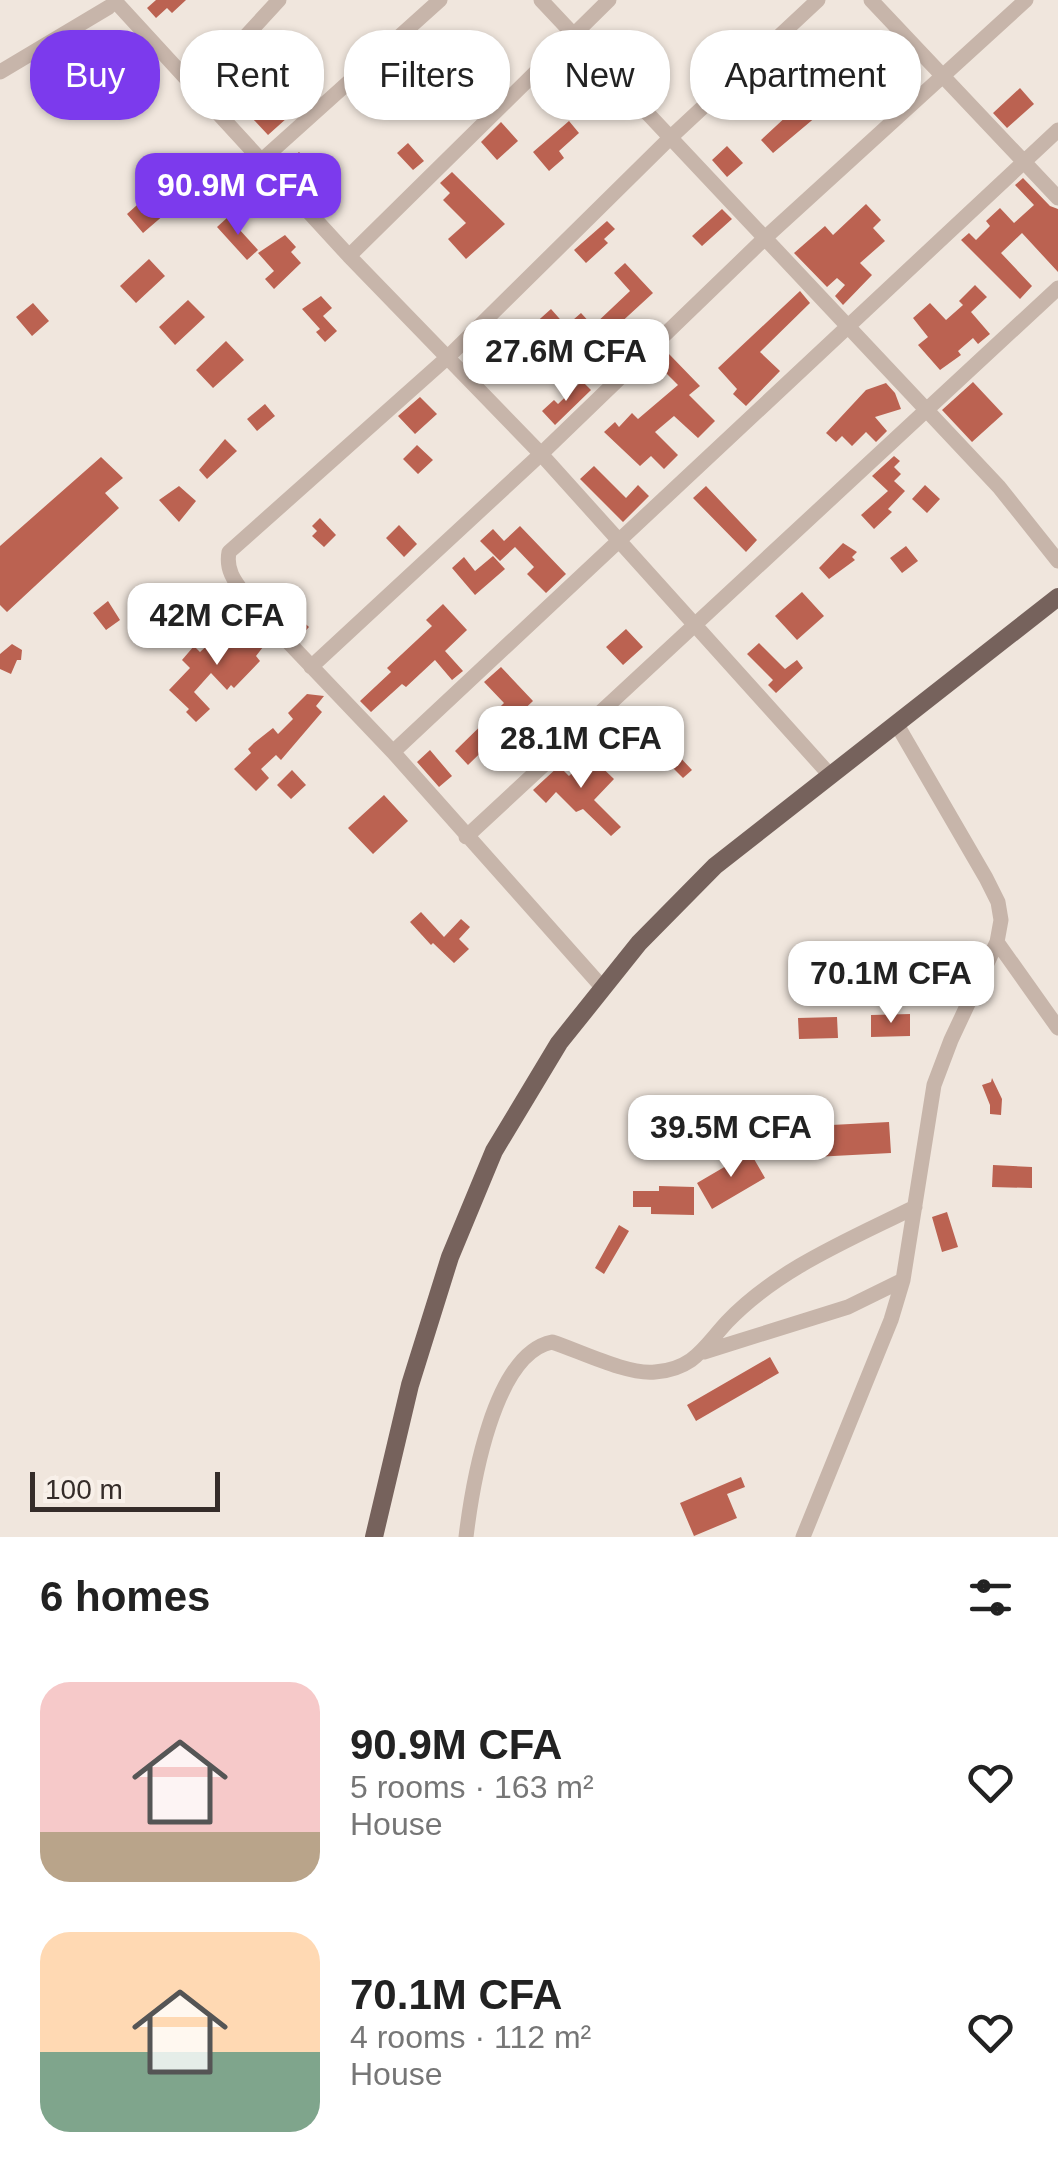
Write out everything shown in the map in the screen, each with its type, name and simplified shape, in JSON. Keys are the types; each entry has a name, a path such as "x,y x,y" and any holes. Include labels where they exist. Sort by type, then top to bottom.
{"main road":[{"path":"374,1537 426,1328 466,1215 494,1151 530,1087 602,987 689,890 829,774 1058,598"}],"street":[{"path":"252,30 280,0"},
{"path":"262,160 440,0"},
{"path":"541,0 568,30"},
{"path":"576,30 609,0"},
{"path":"602,987 392,752 250,602 231,575 227,565 229,552 448,357 672,136 818,0"},
{"path":"871,0 1058,198"},
{"path":"311,667 541,454 766,237 1026,0"},
{"path":"0,72 113,2 180,73"},
{"path":"349,256 530,76"},
{"path":"224,120 349,256 541,454 829,774"},
{"path":"656,120 999,488 1058,561"},
{"path":"392,752 1058,130"},
{"path":"466,837 1058,288"},
{"path":"803,1537 878,1357 903,1280 934,1085 998,942 1001,920 998,902 896,723"},
{"path":"998,942 1058,1028"},
{"path":"704,1352 727,1322 773,1282 915,1207"},
{"path":"466,1537 482,1449 501,1399 532,1351 552,1342 650,1373 671,1370 704,1352 848,1307 903,1280"}],"building":[{"path":"156,0 186,0 172,13 167,8 156,18 147,8"},
{"path":"1020,88 1034,104 1007,128 993,113"},
{"path":"254,120 285,120 268,135"},
{"path":"783,120 812,120 773,153 761,140"},
{"path":"569,121 579,133 559,151 564,158 549,171 533,152"},
{"path":"501,122 518,141 497,160 481,142"},
{"path":"408,143 424,161 413,170 397,153"},
{"path":"727,146 743,163 727,177 712,160"},
{"path":"299,152 322,176 311,186 288,162"},
{"path":"204,157 217,175 197,189 184,171"},
{"path":"452,172 505,224 466,259 448,239 466,223 443,200 450,193 440,183"},
{"path":"1023,178 1050,206 1058,209 1058,272 1022,233 1001,253 1032,286 1020,299 961,240 969,233 976,240 990,226 986,221 1000,208 1014,223 1034,205 1015,185"},
{"path":"155,189 172,208 143,233 127,214"},
{"path":"866,204 881,220 873,228 885,241 860,263 872,275 843,305 835,296 845,285 837,278 827,287 794,253 825,226 833,235"},
{"path":"722,209 732,219 702,246 692,236"},
{"path":"228,217 258,250 247,260 217,227"},
{"path":"607,221 615,229 604,239 608,243 586,263 574,250"},
{"path":"285,235 296,247 291,252 301,263 274,289 265,279 274,271 258,253"},
{"path":"149,259 165,276 136,303 120,286"},
{"path":"625,263 653,293 604,338 618,353 590,379 549,335 520,360 500,339 515,326 523,334 551,309 566,326 581,313 593,326 630,291 614,273"},
{"path":"975,285 987,297 971,312 990,334 978,344 973,338 958,351 961,355 940,370 918,345 928,337 913,318 930,303 946,320 963,305 959,301"},
{"path":"800,291 810,303 760,352 780,371 746,406 733,394 737,389 718,368"},
{"path":"321,296 332,308 323,316 337,331 325,342 316,332 320,329 302,309"},
{"path":"188,300 205,317 175,345 159,327"},
{"path":"33,303 49,321 32,336 16,317"},
{"path":"226,341 244,360 213,388 196,370"},
{"path":"668,353 700,386 689,395 715,421 698,438 674,416 655,432 678,455 664,469 651,456 640,466 604,432 615,422 619,427 632,413 638,419 678,385 657,364"},
{"path":"582,381 591,390 555,425 542,411 554,400 558,404"},
{"path":"973,382 1003,414 972,442 942,410"},
{"path":"886,383 901,409 875,417 887,431 876,442 866,432 852,446 842,436 836,442 826,433 866,390"},
{"path":"420,397 437,414 415,434 398,416"},
{"path":"265,404 275,416 257,431 247,419"},
{"path":"225,439 237,451 207,479 199,470"},
{"path":"417,445 433,460 418,474 403,459"},
{"path":"894,456 900,461 894,467 901,474 894,481 905,491 888,509 892,512 874,529 861,515 888,491 872,476"},
{"path":"101,457 123,478 105,493 119,508 7,612 0,605 0,546"},
{"path":"594,466 626,498 638,485 649,496 623,522 580,479"},
{"path":"925,485 940,499 927,513 912,499"},
{"path":"179,486 196,501 179,522 159,500"},
{"path":"706,486 757,540 746,552 693,498"},
{"path":"320,518 336,535 324,547 312,536 317,531 312,526"},
{"path":"399,525 417,544 404,557 386,538"},
{"path":"520,526 566,574 546,593 527,574 534,567 515,547 500,561 480,541 493,529 504,541"},
{"path":"843,543 857,552 852,557 855,560 829,579 819,568"},
{"path":"906,546 918,561 902,573 890,558"},
{"path":"493,556 505,569 475,595 452,568 464,557 475,571"},
{"path":"802,592 824,616 797,640 775,616"},
{"path":"228,595 239,606 223,623 211,612"},
{"path":"108,601 120,620 106,630 93,613"},
{"path":"443,604 467,630 445,651 463,671 452,680 435,660 371,712 360,701 391,672 387,668 432,626 426,620"},
{"path":"291,611 309,627 299,638 282,619"},
{"path":"254,622 265,634 257,641 263,647 256,656 260,661 234,688 231,685 227,690 211,673 194,692 210,709 196,722 186,712 189,709 169,690 190,668 182,660 194,646 200,652 213,640 225,651"},
{"path":"626,629 643,647 623,665 606,647"},
{"path":"759,643 785,669 797,660 803,668 776,693 768,685 773,680 747,654"},
{"path":"12,644 22,650 21,660 17,660 11,674 0,669 0,654"},
{"path":"501,667 533,701 515,718 539,742 525,756 502,732 468,765 455,751 504,703 484,682"},
{"path":"307,694 324,696 316,706 322,712 281,760 276,755 261,769 269,778 256,791 234,769 251,753 248,749 254,743 273,728 278,734 293,719 288,713"},
{"path":"661,737 692,770 683,778 651,746"},
{"path":"430,750 452,776 439,787 417,762"},
{"path":"590,756 614,779 594,800 621,827 611,836 583,809 576,812 556,792 546,803 533,790 559,766 569,776"},
{"path":"292,770 306,785 291,799 277,785"},
{"path":"384,795 408,821 373,854 348,828"},
{"path":"421,912 444,937 461,919 470,927 459,939 469,949 454,963 410,922"},
{"path":"910,1014 910,1036 871,1037 871,1015"},
{"path":"837,1017 838,1038 799,1039 798,1018"},
{"path":"992,1078 1002,1099 1001,1115 990,1114 982,1085"},
{"path":"889,1122 891,1153 814,1157 812,1126"},
{"path":"750,1152 765,1178 712,1209 697,1183"},
{"path":"993,1165 1032,1167 1032,1188 992,1187"},
{"path":"659,1186 694,1187 694,1215 651,1214 651,1207 633,1207 633,1191 659,1191"},
{"path":"947,1212 958,1247 942,1252 932,1217"},
{"path":"619,1225 629,1231 604,1274 595,1268"},
{"path":"770,1357 779,1373 696,1421 687,1405"},
{"path":"741,1477 745,1487 727,1494 737,1518 694,1536 680,1503"}]}
